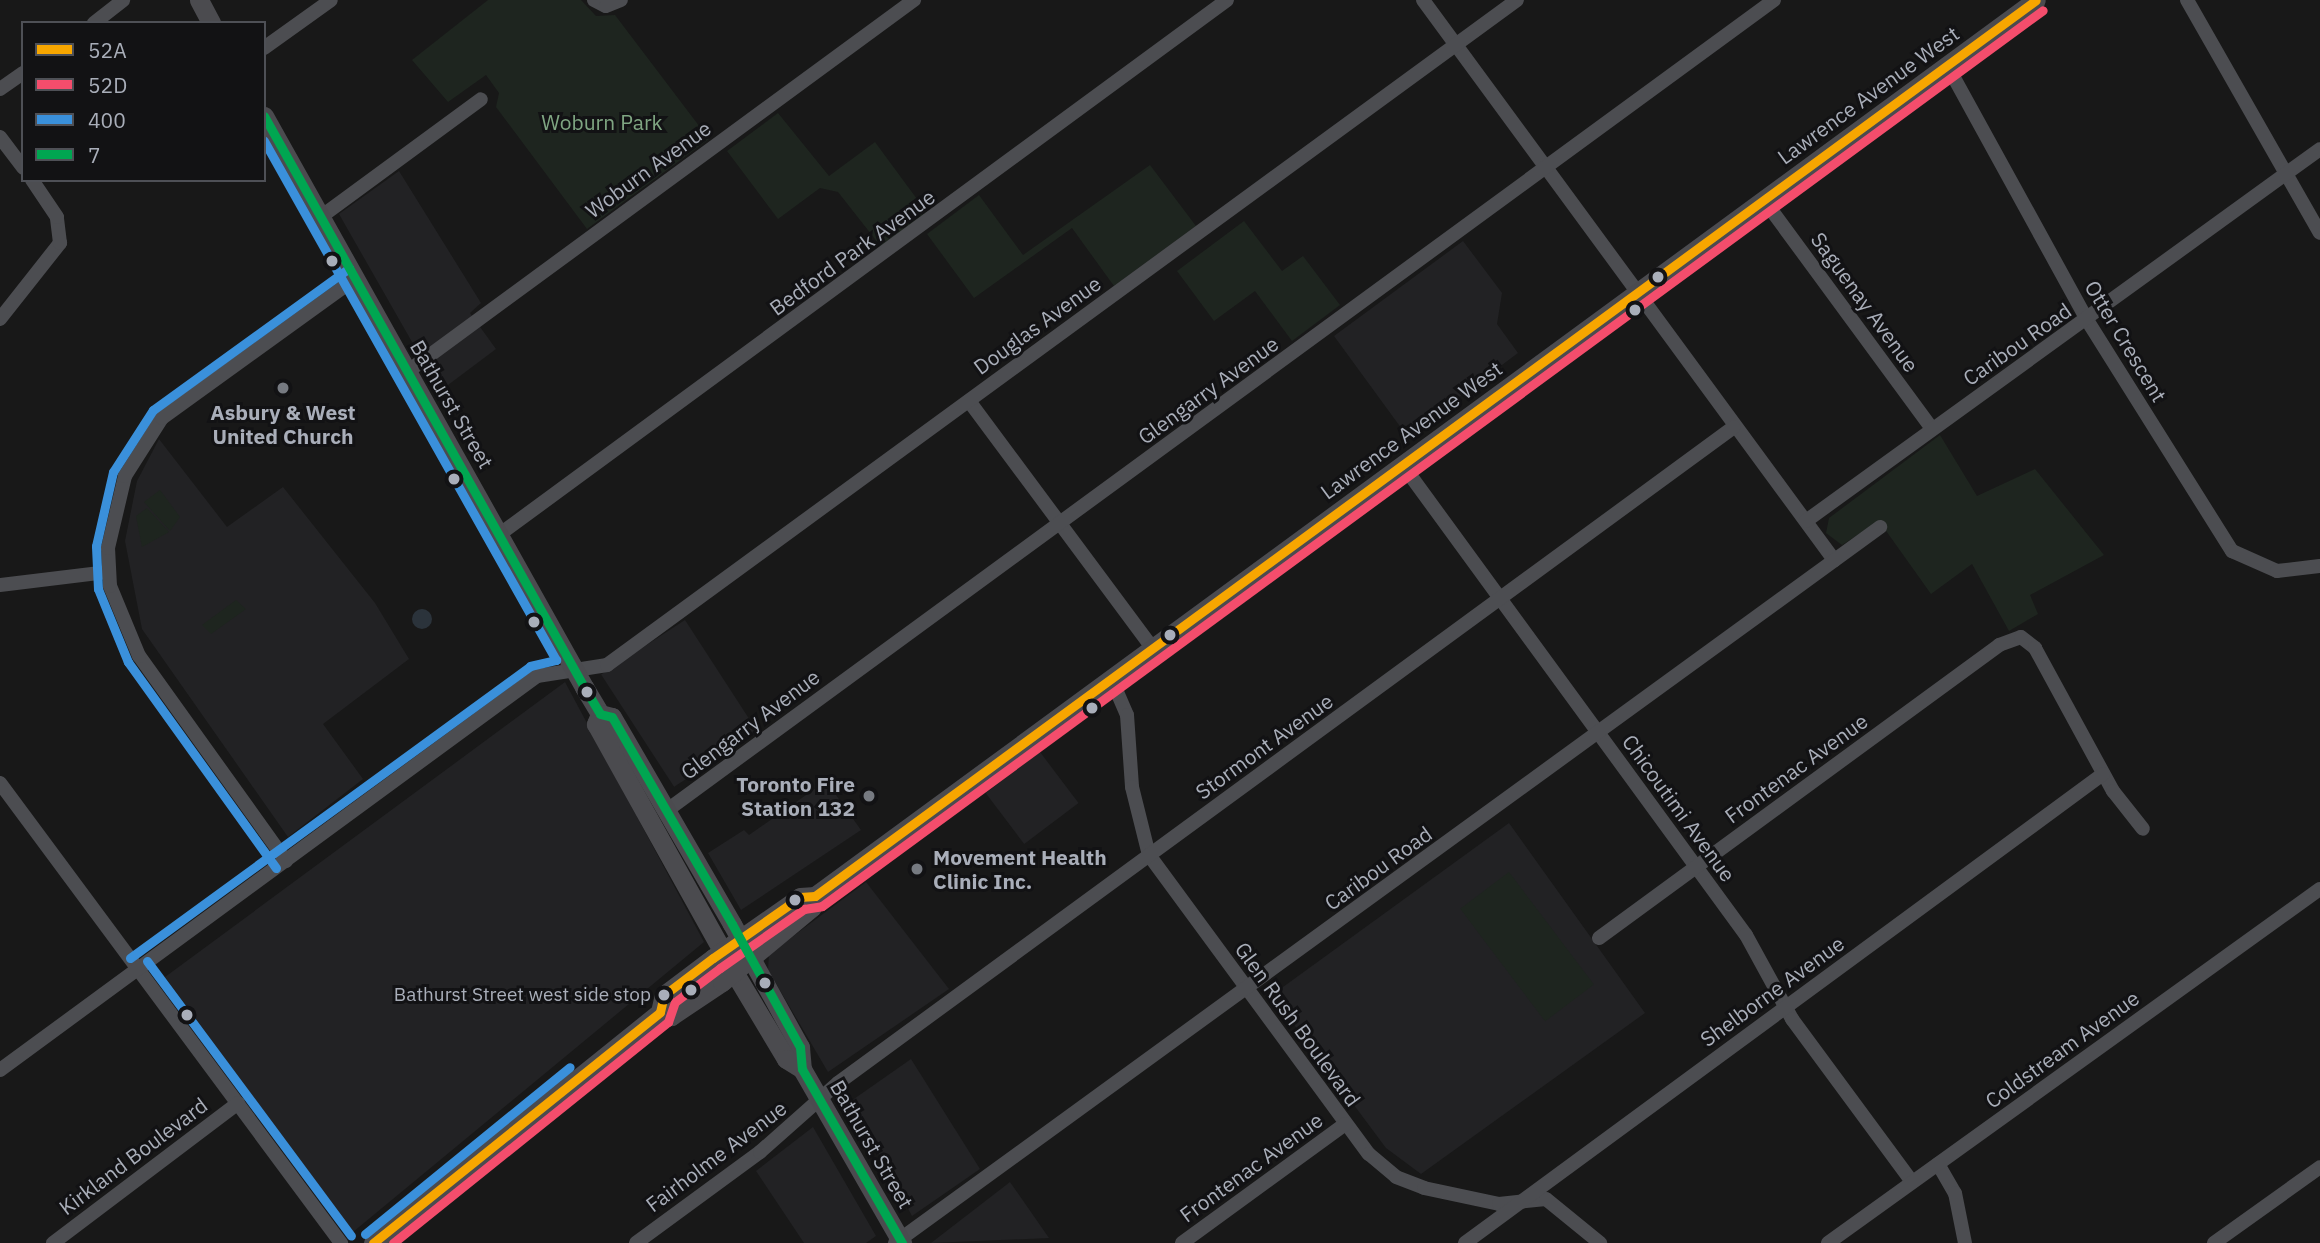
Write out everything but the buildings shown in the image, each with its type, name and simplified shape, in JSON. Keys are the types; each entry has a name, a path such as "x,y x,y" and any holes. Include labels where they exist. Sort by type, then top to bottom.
{"main road":[{"path":"198,0 210,21"},
{"name":"Lawrence Avenue West","path":"373,1243 660,1012 663,995 800,897 812,898 2036,0"},
{"name":"Bathurst Street","path":"266,119 600,714 612,717 752,959 800,1047 802,1069 899,1242"},
{"name":"Bathurst Street","path":"600,714 596,724 734,972 786,1059 802,1069"},
{"name":"Lawrence Avenue West","path":"660,1012 674,1014 752,959 811,907 812,898"}],"street":[{"path":"97,21 123,0"},
{"path":"266,47 331,0"},
{"path":"598,2 621,0"},
{"name":"Woburn Avenue","path":"407,372 914,0"},
{"name":"Bedford Park Avenue","path":"500,534 1227,0"},
{"path":"1423,0 1834,560"},
{"name":"Douglas Avenue","path":"0,1070 537,676 607,665 1517,0"},
{"name":"Glengarry Avenue","path":"666,811 1774,0"},
{"path":"2187,0 2320,233"},
{"name":"Otter Crescent","path":"1947,65 2087,320 2232,551 2277,571 2320,566"},
{"path":"0,89 21,74"},
{"path":"322,216 481,99"},
{"path":"0,137 21,165"},
{"name":"Caribou Road","path":"1806,522 2320,149"},
{"path":"0,319 60,243 57,217 33,182"},
{"name":"Saguenay Avenue","path":"1765,200 1932,429"},
{"path":"286,861 139,656 108,572 125,475 162,418 356,278"},
{"path":"969,401 1152,648"},
{"name":"Stormont Avenue","path":"820,1101 1149,855 1734,427"},
{"name":"Chicoutimi Avenue","path":"1402,464 1498,600 1758,952 1786,1006 1912,1182"},
{"name":"Caribou Road","path":"899,1242 1880,527"},
{"path":"0,586 108,572"},
{"name":"Frontenac Avenue","path":"1599,938 1999,645 2021,637 2035,648 2103,774"},
{"name":"Glen Rush Boulevard","path":"1111,678 1127,715 1132,786 1149,855 1345,1124 1377,1163 1407,1183 1499,1204 1546,1199 1600,1243"},
{"path":"2103,774 2143,829"},
{"name":"Shelborne Avenue","path":"1465,1243 2103,774"},
{"path":"0,783 341,1243"},
{"name":"Coldstream Avenue","path":"1828,1243 2320,889"},
{"name":"Fairholme Avenue","path":"636,1243 820,1101"},
{"name":"Kirkland Boulevard","path":"53,1243 238,1103"},
{"name":"Frontenac Avenue","path":"1182,1243 1345,1124"},
{"path":"1938,1164 1960,1206 1965,1243"},
{"path":"2214,1243 2320,1167"}],"shaded area":[{"path":"399,171 481,303 470,313 496,349 440,391 339,214"},
{"path":"1463,241 1502,293 1497,324 1518,353 1407,436 1334,336"},
{"path":"159,439 227,527 283,487 375,603 409,659 323,724 363,779 288,837 142,629 125,541 137,481"},
{"path":"418,609 426,609 432,619 426,629 418,629 412,623 412,615"},
{"path":"685,620 758,732 674,787 601,674"},
{"path":"565,682 704,942 353,1232 165,977"},
{"path":"1040,752 1079,803 1024,844 986,793"},
{"path":"826,781 861,830 741,910 708,853 744,830 749,835"},
{"path":"1509,823 1645,1013 1421,1174 1386,1148 1272,995"},
{"path":"866,882 949,989 828,1072 768,970 769,954"},
{"path":"911,1059 980,1169 912,1216 851,1101"},
{"path":"813,1127 876,1236 866,1243 804,1243 756,1171"},
{"path":"1010,1182 1049,1238 931,1243"}],"green space":[{"name":"Woburn Park","path":"488,0 581,0 596,16 615,15 709,139 587,229 496,107 499,93 486,75 448,102 412,60"},
{"path":"778,113 829,176 875,142 928,214 882,248 838,192 820,188 778,219 727,151"},
{"path":"1150,165 1196,226 1114,286 1072,228 974,298 927,234 979,195 1023,255"},
{"path":"1244,221 1282,271 1303,256 1340,305 1292,341 1255,291 1214,321 1177,271"},
{"path":"1940,435 1977,496 2035,469 2104,555 2030,595 2038,614 2009,631 1972,564 1931,594 1879,521 1842,545 1826,533 1829,518"},
{"path":"160,490 180,517 170,531 144,502"},
{"path":"147,508 169,532 142,547 136,516"},
{"path":"236,600 246,609 211,634 202,625"},
{"path":"1509,872 1594,985 1545,1021 1460,909"}],"transit line":[{"name":"52A","path":"373,1243 660,1012 664,995 713,958 800,897 815,896 2036,0"},
{"name":"52D","path":"393,1243 668,1022 675,1002 720,968 804,909 822,906 2043,10"},
{"name":"7","path":"266,120 584,687 600,714 612,717 732,924 800,1047 802,1069 902,1243"},
{"name":"400","path":"130,958 530,666 556,660 266,145"},
{"name":"400","path":"276,868 128,662 98,589 96,546 113,472 153,410 349,268"},
{"name":"400","path":"147,961 351,1236"},
{"name":"400","path":"365,1234 570,1067"}],"place":[{"name":"Asbury & West United Church","path":"283,388"},
{"name":"Toronto Fire Station 132","path":"869,796"},
{"name":"Movement Health Clinic Inc.","path":"917,869"},
{"name":"Bathurst Street west side stop","path":"664,995"}]}
